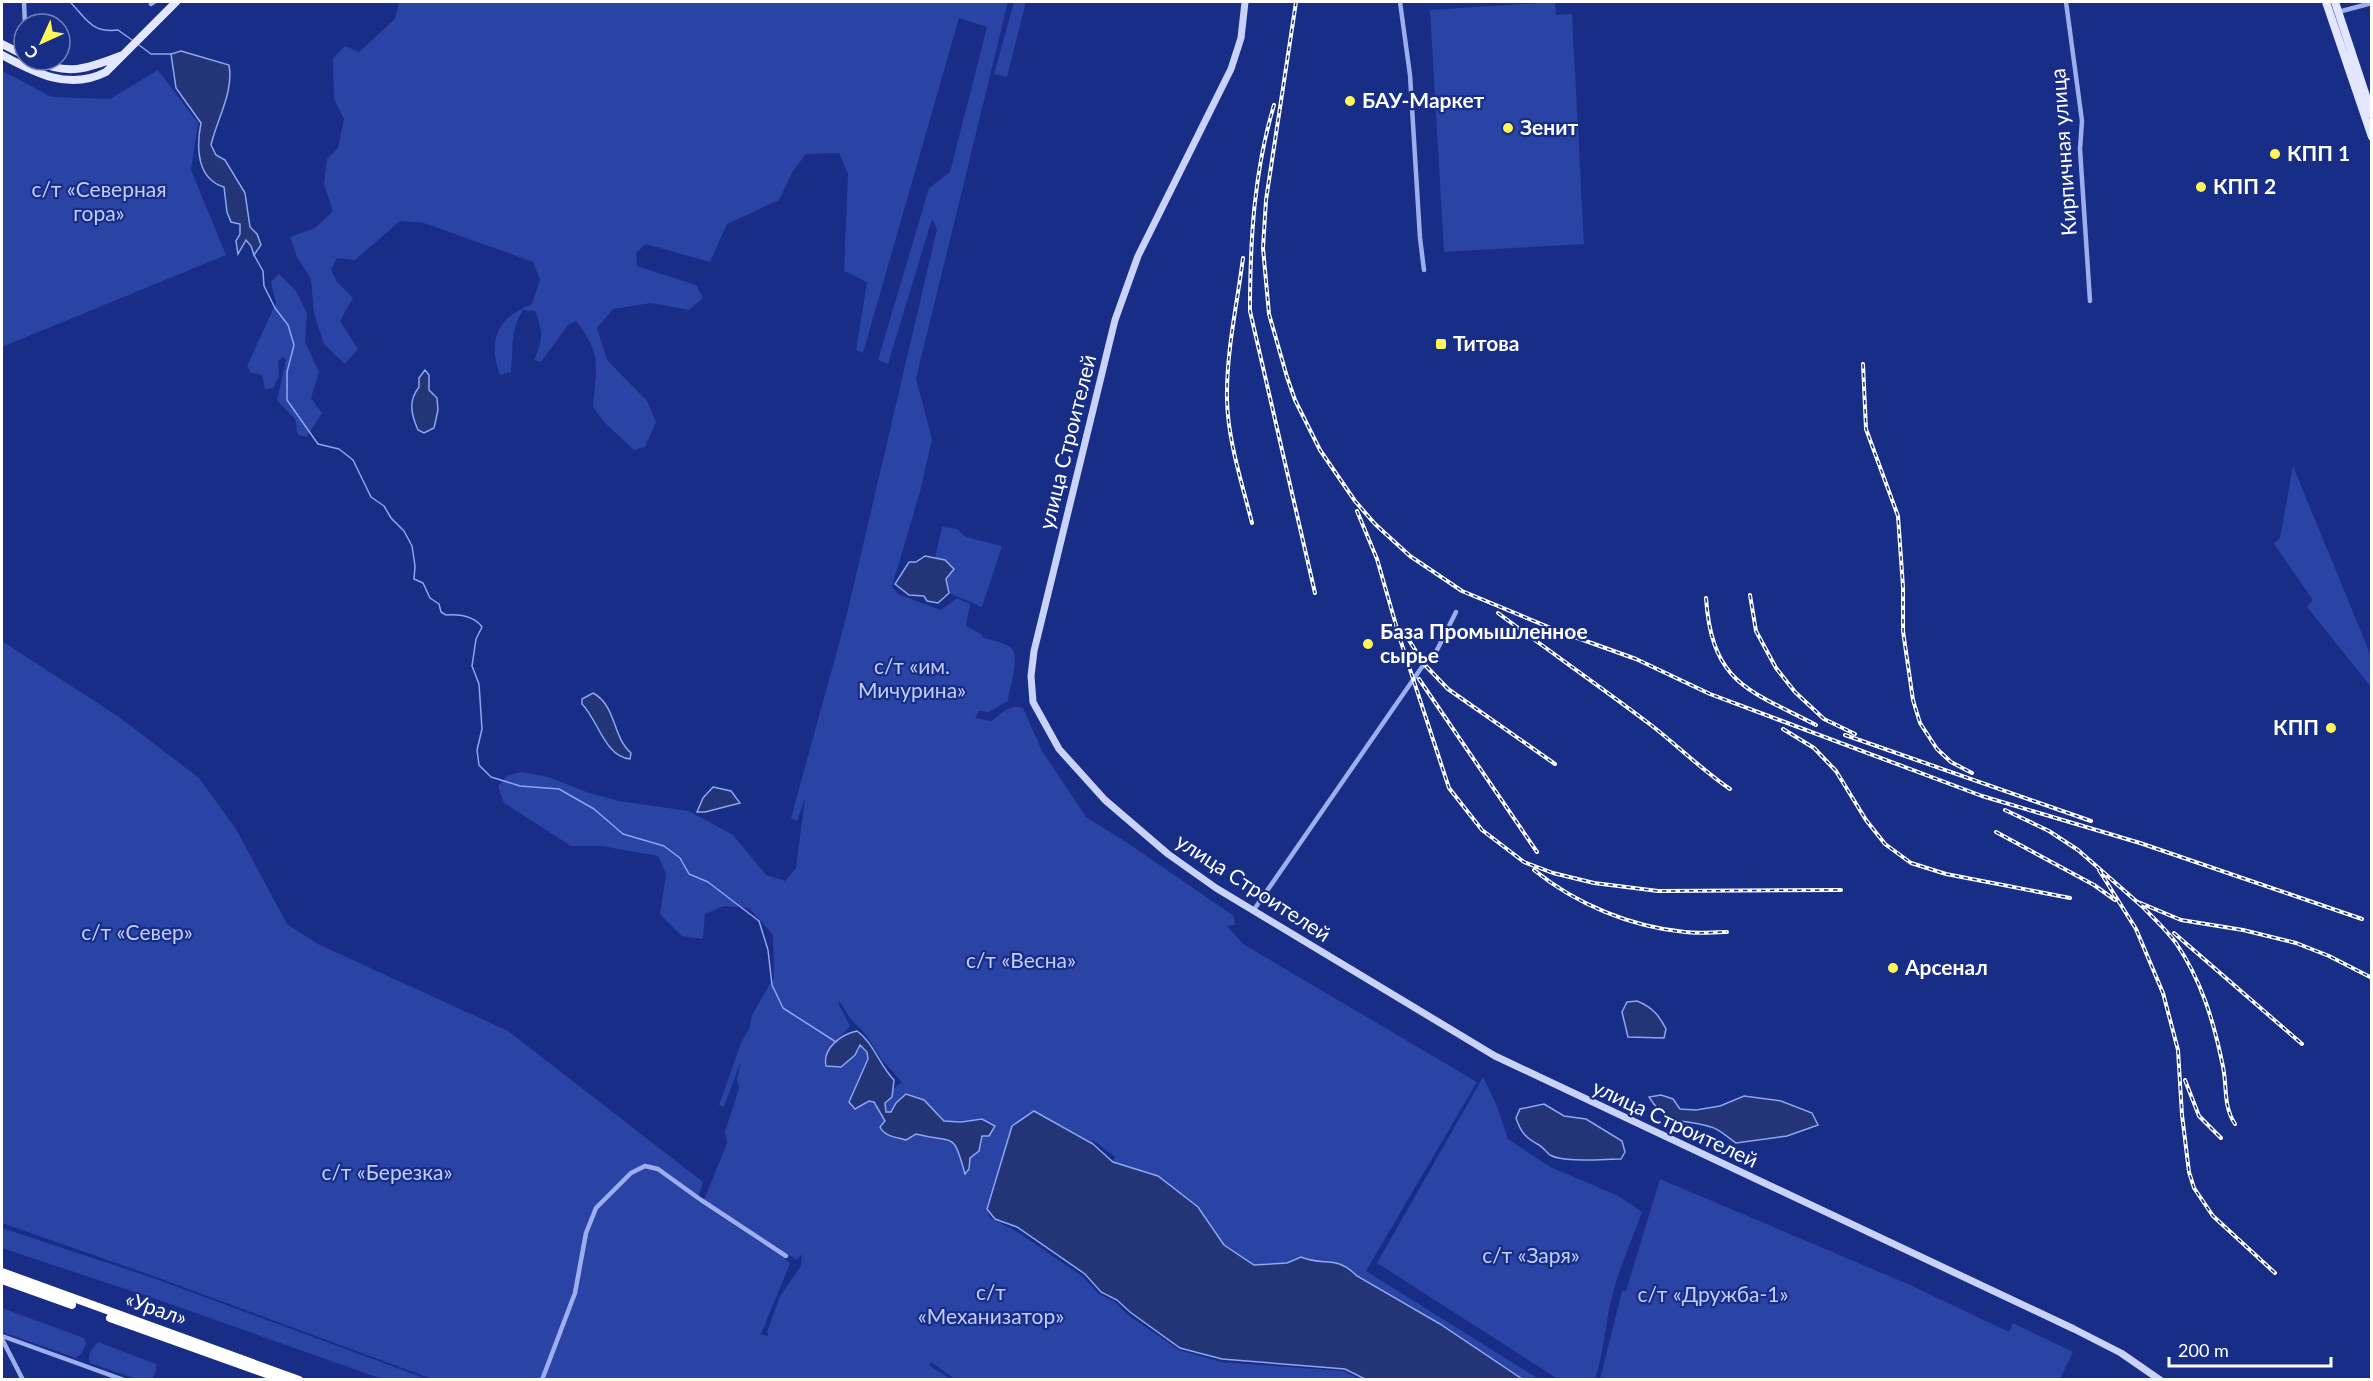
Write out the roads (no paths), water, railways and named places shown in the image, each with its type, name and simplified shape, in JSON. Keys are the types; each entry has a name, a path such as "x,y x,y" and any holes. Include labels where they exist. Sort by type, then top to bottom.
{"highway":[{"name":"«Урал»","path":"2,1272 299,1380"},
{"name":"«Урал»","path":"2,1280 282,1380"}],"main road":[{"path":"2,55 48,77 69,82 96,77 106,72 176,2"},
{"name":"улица Строителей","path":"1245,2 1241,38 1231,69 1138,256 1115,320 1036,640 1031,676 1033,702 1059,749 1105,800 1168,854 1253,911 1495,1056 2074,1329 2121,1353 2160,1380"},
{"path":"2326,2 2372,114"},
{"path":"2335,2 2366,102 2372,137"},
{"path":"72,70 90,68 124,54"}],"street":[{"path":"1400,2 1410,75 1424,270"},
{"name":"Кирпичная улица","path":"2066,2 2082,121 2080,149 2090,301"},
{"path":"2338,12 2372,3"},
{"path":"1253,911 1420,669 1436,652 1456,612"},
{"path":"542,1380 575,1293 586,1233 596,1208 631,1173 645,1166 658,1169 786,1256"},
{"path":"2,1337 23,1380"},
{"path":"2,1337 124,1380"}],"waterway":[{"path":"70,2 90,24 101,29 118,30 132,40"},
{"path":"139,45 151,54 171,54"},
{"path":"254,255 263,271 264,286 275,308 288,325 294,345 287,372 287,400 318,444 339,449 353,460 371,497 384,506 391,518 404,531 412,546 414,579 423,583 430,598 439,604 441,612 446,615 471,618 482,627 476,639 472,666 479,684 482,729 477,750 479,765 491,777 520,786 559,789 594,809 623,834 664,846 680,858 689,874 708,882 759,921 768,950 772,985 783,1008 836,1042"}],"railway":[{"path":"1296,2 1266,200 1263,248 1269,314 1295,400 1320,450 1355,501 1375,524 1410,556 1462,591 1558,631 1636,659 1710,694 1982,796 2140,843 2362,919"},
{"path":"1274,105 1262,155 1254,206 1250,311 1315,593"},
{"path":"1243,258 1230,347 1227,400 1233,446 1252,523"},
{"path":"1863,364 1866,429 1898,516 1903,587 1903,631 1913,700 1920,723 1937,749 1951,762 1972,773"},
{"path":"1357,511 1377,559 1400,639 1449,788 1482,830 1524,862 1553,873 1594,883 1658,891 1841,890"},
{"path":"1750,595 1756,631 1776,668 1795,692 1824,719 1855,734"},
{"path":"1706,598 1716,649 1726,667 1738,681 1753,692 1816,725"},
{"path":"1498,613 1651,725 1730,789"},
{"path":"1402,629 1424,664 1448,689 1555,764"},
{"path":"1419,679 1537,852"},
{"path":"1783,729 1814,748 1836,771 1866,820 1885,844 1911,863 1946,874 2070,898"},
{"path":"1845,735 2091,821"},
{"path":"2005,810 2049,831 2078,850 2144,908"},
{"path":"1996,832 2094,885 2115,900"},
{"path":"1534,870 1586,903 1625,919 1685,932 1727,932"},
{"path":"2099,870 2136,929 2163,993 2178,1050 2182,1115 2189,1172 2194,1188 2213,1216 2275,1273"},
{"path":"2235,1124 2228,1109 2224,1070 2215,1030 2199,986 2176,943 2138,902 2181,920 2243,930 2296,943 2329,956 2372,978"},
{"path":"2174,933 2302,1044"},
{"path":"2185,1080 2199,1116 2221,1138"}],"place":[{"name":"БАУ-Маркет","path":"1350,101"},
{"name":"Зенит","path":"1508,128"},
{"name":"КПП 1","path":"2275,154"},
{"name":"КПП 2","path":"2201,187"},
{"name":"Титова","path":"1441,344"},
{"name":"База Промышленное сырье","path":"1368,644"},
{"name":"КПП","path":"2331,728"},
{"name":"Арсенал","path":"1893,968"}],"park label":[{"name":"с/т «Северная гора»","path":"99,202"},
{"name":"с/т «им. Мичурина»","path":"912,679"},
{"name":"с/т «Север»","path":"137,933"},
{"name":"с/т «Весна»","path":"1021,961"},
{"name":"с/т «Березка»","path":"387,1173"},
{"name":"с/т «Заря»","path":"1531,1256"},
{"name":"с/т «Дружба-1»","path":"1713,1295"},
{"name":"с/т «Механизатор»","path":"991,1305"}]}
